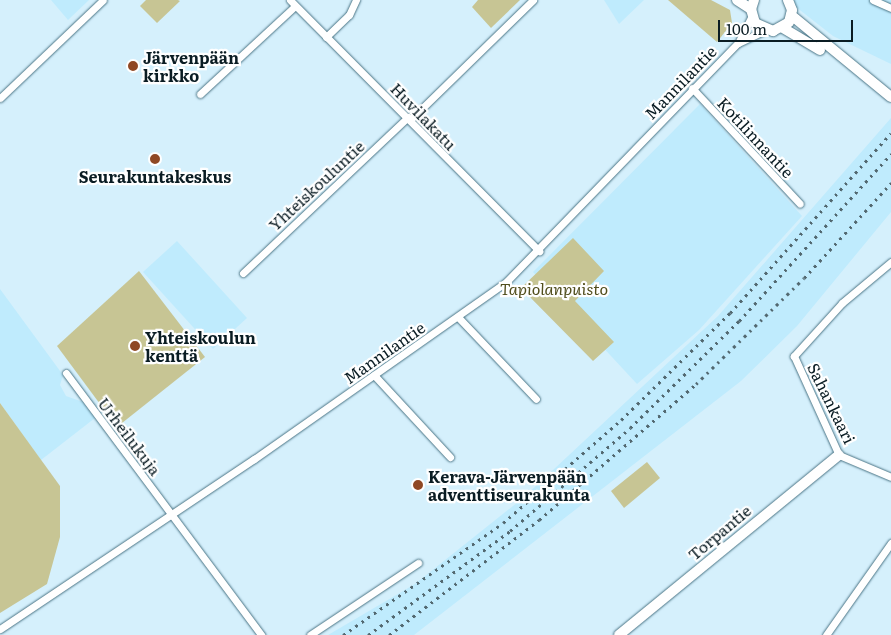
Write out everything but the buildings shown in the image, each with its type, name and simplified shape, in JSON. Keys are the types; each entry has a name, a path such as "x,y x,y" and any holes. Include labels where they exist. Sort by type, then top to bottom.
{"main road":[{"path":"737,0 752,9 766,30 783,28 862,74"},
{"path":"783,28 791,16 790,1"},
{"path":"791,16 891,97"},
{"name":"Torpantie","path":"619,635 839,455"}],"street":[{"path":"0,98 103,0"},
{"path":"326,37 350,15 356,0"},
{"name":"Yhteiskouluntie","path":"242,273 409,119 533,0"},
{"path":"874,0 891,8"},
{"path":"200,94 292,3"},
{"name":"Huvilakatu","path":"292,3 539,251"},
{"name":"Mannilantie","path":"738,43 752,9"},
{"name":"Mannilantie","path":"0,629 173,514 508,282 692,88 738,43 766,30"},
{"name":"Kotilinnantie","path":"692,88 800,204"},
{"name":"Sahankaari","path":"891,262 842,303 794,356 839,455 891,477"},
{"path":"458,317 536,399"},
{"name":"Urheilukuja","path":"66,373 173,514 261,635"},
{"path":"374,375 450,458"},
{"path":"826,635 891,543"},
{"path":"310,635 418,563"}],"shaded area":[{"path":"51,0 89,0 68,20"},
{"path":"604,0 644,0 619,24"},
{"path":"787,0 891,0 891,64 833,36"},
{"path":"700,104 802,216 699,330 637,384 533,272"},
{"path":"891,118 891,212 797,326 741,381 414,635 328,635 415,584 523,498 718,316"},
{"path":"177,241 247,318 213,349 143,272"},
{"path":"0,289 63,375 60,385 66,396 83,402 95,418 41,460 0,403"}],"green space":[{"path":"146,0 180,1 157,23 140,6"},
{"path":"478,0 520,0 491,28 472,7"},
{"path":"668,0 711,0 730,10 732,23 717,42"},
{"name":"Tapiolanpuisto","path":"573,238 604,271 575,301 614,342 593,361 521,288"},
{"path":"139,271 205,357 117,427 57,346"},
{"path":"0,403 60,486 60,537 47,584 0,613"},
{"path":"647,462 660,478 624,508 611,491"}],"railway":[{"path":"343,635 503,523 621,420 730,313 891,133"},
{"path":"368,635 510,531 630,428 739,321 891,154"},
{"path":"389,635 539,520 696,384 804,278 891,183"}],"place":[{"name":"Järvenpään kirkko","path":"133,66"},
{"name":"Seurakuntakeskus","path":"155,159"},
{"name":"Yhteiskoulun kenttä","path":"135,346"},
{"name":"Kerava-Järvenpään adventtiseurakunta","path":"418,485"}]}
